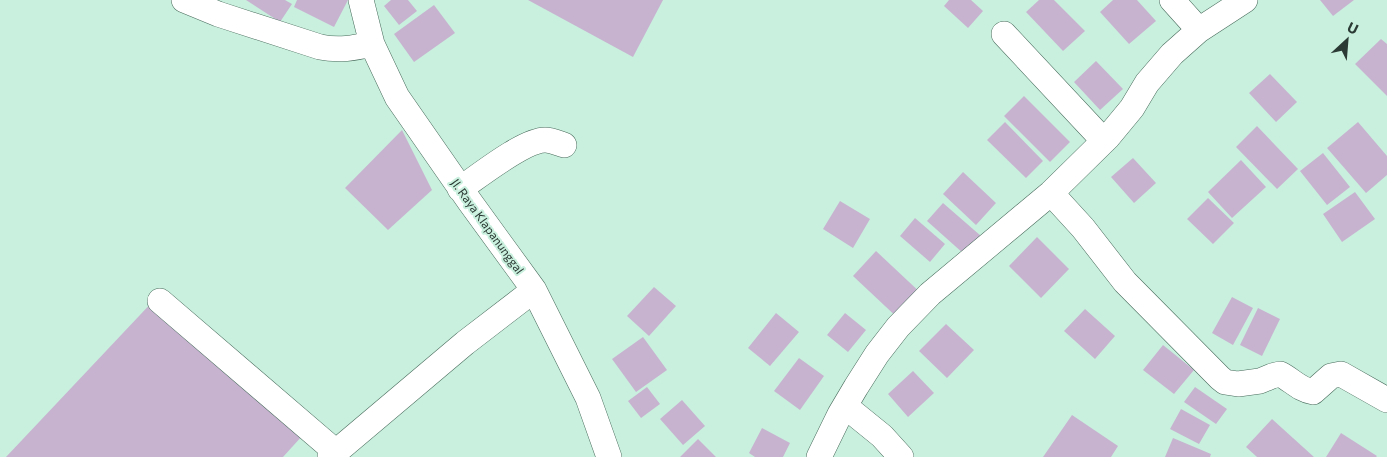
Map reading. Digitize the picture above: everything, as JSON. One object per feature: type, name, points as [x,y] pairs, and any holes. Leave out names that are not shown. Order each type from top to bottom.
[{"type":"street","points":[[184,0],[218,14],[320,48],[347,50],[372,44]]},
{"type":"street","name":"Jl. Raya Klapanunggal","points":[[361,0],[372,44],[397,97],[460,189],[534,290],[588,398],[608,457]]},
{"type":"street","points":[[1172,0],[1198,30]]},
{"type":"street","points":[[819,457],[845,406],[877,354],[905,320],[938,288],[1051,193],[1104,141],[1132,108],[1147,83],[1172,54],[1198,30],[1245,0]]},
{"type":"street","points":[[1004,34],[1104,141]]},
{"type":"street","points":[[460,189],[527,145],[545,140],[564,145]]},
{"type":"street","points":[[1051,193],[1083,228],[1125,282],[1224,382],[1233,384],[1252,383],[1280,374],[1303,390],[1313,392],[1331,376],[1341,374],[1387,400]]},
{"type":"street","points":[[160,301],[333,454],[465,343],[534,290]]},
{"type":"street","points":[[845,406],[882,436],[901,457]]},
{"type":"building","points":[[246,0],[285,0],[292,4],[280,22]]},
{"type":"building","points":[[297,0],[348,0],[334,27],[294,7]]},
{"type":"building","points":[[391,0],[408,0],[417,11],[399,25],[384,6]]},
{"type":"building","points":[[528,0],[663,0],[633,57]]},
{"type":"building","points":[[949,0],[971,0],[983,11],[968,28],[944,6]]},
{"type":"building","points":[[1039,0],[1054,0],[1085,31],[1063,51],[1026,12]]},
{"type":"building","points":[[1113,0],[1137,0],[1156,21],[1129,44],[1100,12]]},
{"type":"building","points":[[1320,0],[1354,0],[1333,16]]},
{"type":"building","points":[[434,5],[455,33],[414,62],[394,34]]},
{"type":"building","points":[[1381,39],[1387,44],[1387,96],[1355,64]]},
{"type":"building","points":[[1096,61],[1123,89],[1100,110],[1074,82]]},
{"type":"building","points":[[1270,74],[1297,102],[1276,122],[1249,93]]},
{"type":"building","points":[[1024,96],[1070,142],[1050,162],[1004,116]]},
{"type":"building","points":[[1005,122],[1043,161],[1026,178],[987,140]]},
{"type":"building","points":[[1358,122],[1387,156],[1387,175],[1366,193],[1327,148]]},
{"type":"building","points":[[1257,126],[1298,169],[1277,189],[1236,147]]},
{"type":"building","points":[[402,130],[432,190],[388,230],[345,188]]},
{"type":"building","points":[[1323,153],[1350,187],[1327,205],[1300,171]]},
{"type":"building","points":[[1133,158],[1156,183],[1134,203],[1111,177]]},
{"type":"building","points":[[1241,160],[1266,187],[1232,218],[1208,192]]},
{"type":"building","points":[[963,172],[996,203],[976,225],[943,194]]},
{"type":"building","points":[[1355,192],[1375,219],[1342,242],[1323,214]]},
{"type":"building","points":[[1208,198],[1234,223],[1213,244],[1187,219]]},
{"type":"building","points":[[840,201],[870,219],[853,248],[823,229]]},
{"type":"building","points":[[943,203],[981,236],[964,254],[927,221]]},
{"type":"building","points":[[915,218],[945,244],[930,262],[900,236]]},
{"type":"building","points":[[1037,237],[1069,269],[1041,298],[1009,266]]},
{"type":"building","points":[[876,251],[924,296],[901,321],[853,276]]},
{"type":"building","points":[[654,287],[676,306],[649,336],[627,316]]},
{"type":"building","points":[[1232,297],[1253,308],[1233,345],[1212,333]]},
{"type":"building","points":[[156,298],[303,435],[283,457],[6,457]]},
{"type":"building","points":[[1258,308],[1280,319],[1262,356],[1240,345]]},
{"type":"building","points":[[1085,309],[1115,336],[1095,359],[1064,331]]},
{"type":"building","points":[[776,313],[799,332],[770,366],[748,348]]},
{"type":"building","points":[[845,313],[866,330],[848,352],[827,335]]},
{"type":"building","points":[[946,324],[974,350],[947,378],[919,351]]},
{"type":"building","points":[[643,337],[667,370],[636,392],[612,359]]},
{"type":"building","points":[[1163,345],[1194,370],[1174,394],[1143,370]]},
{"type":"building","points":[[799,358],[824,376],[800,410],[774,391]]},
{"type":"building","points":[[913,371],[934,393],[908,417],[888,394]]},
{"type":"building","points":[[647,387],[660,404],[641,418],[628,401]]},
{"type":"building","points":[[1195,387],[1227,409],[1216,424],[1184,402]]},
{"type":"building","points":[[682,400],[705,426],[683,445],[660,419]]},
{"type":"building","points":[[1181,409],[1210,425],[1199,444],[1170,429]]},
{"type":"building","points":[[1072,415],[1118,446],[1111,457],[1043,457]]},
{"type":"building","points":[[1272,419],[1314,457],[1257,457],[1246,447]]},
{"type":"building","points":[[762,428],[790,443],[783,457],[755,457],[749,453]]},
{"type":"building","points":[[1341,433],[1377,456],[1326,457]]},
{"type":"building","points":[[1173,438],[1211,454],[1210,457],[1165,457]]},
{"type":"building","points":[[698,439],[716,457],[680,457]]}]
